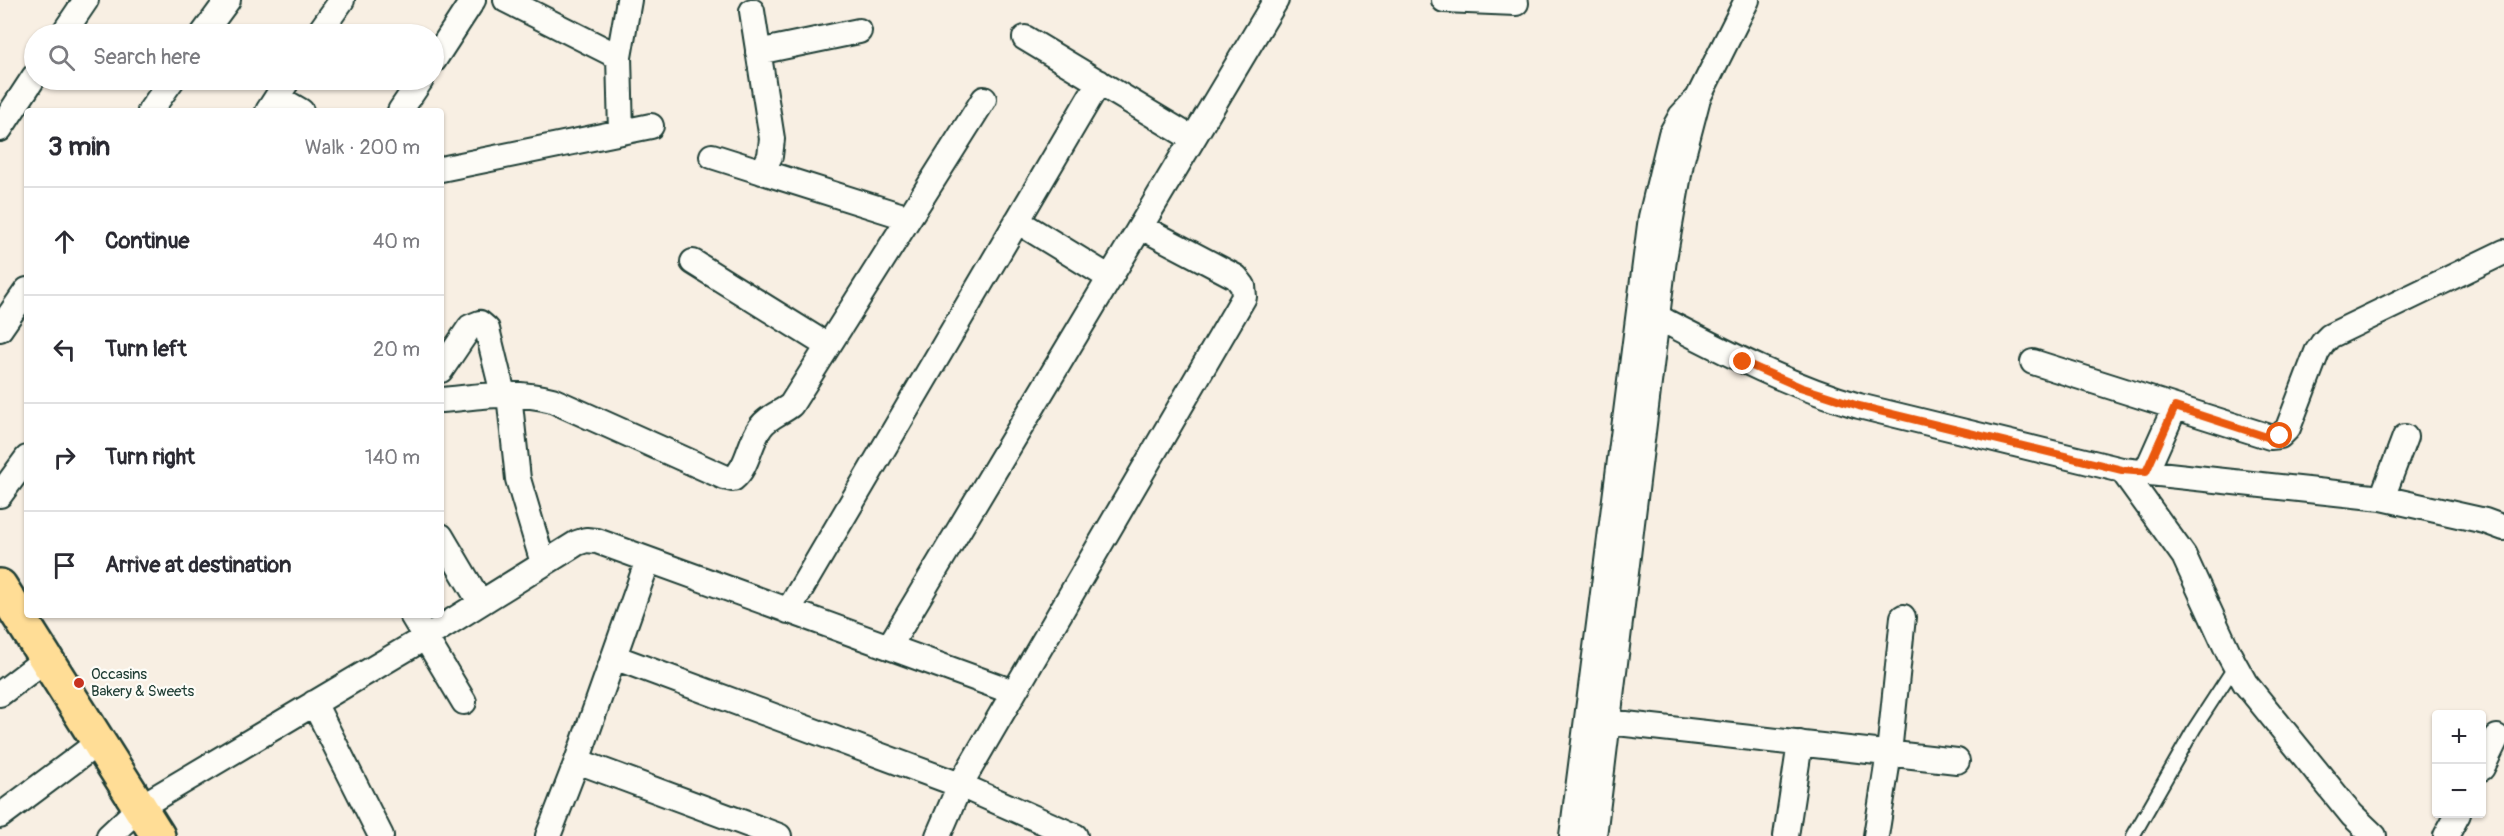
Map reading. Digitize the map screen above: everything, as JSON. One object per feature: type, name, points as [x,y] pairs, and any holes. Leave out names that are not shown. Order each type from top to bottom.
[{"type":"highway","points":[[0,586],[158,836]]},
{"type":"street","points":[[70,24],[86,0]]},
{"type":"street","points":[[211,24],[228,0]]},
{"type":"street","points":[[325,24],[342,0]]},
{"type":"street","points":[[444,45],[473,0]]},
{"type":"street","points":[[506,0],[619,57]]},
{"type":"street","points":[[621,132],[619,57],[629,0]]},
{"type":"street","points":[[889,647],[1276,0]]},
{"type":"street","points":[[1444,0],[1516,3]]},
{"type":"street","points":[[1594,836],[1657,317],[1674,199],[1698,98],[1747,0]]},
{"type":"street","points":[[752,11],[772,139],[770,156],[762,172]]},
{"type":"street","points":[[758,52],[859,31]]},
{"type":"street","points":[[1025,38],[1193,139]]},
{"type":"street","points":[[788,611],[1099,82]]},
{"type":"street","points":[[0,129],[26,90]]},
{"type":"street","points":[[152,108],[165,90]]},
{"type":"street","points":[[278,96],[296,108]]},
{"type":"street","points":[[1572,836],[1651,217],[1671,134],[1681,116],[1698,98]]},
{"type":"street","points":[[444,400],[527,394],[552,400],[733,479],[739,474],[759,429],[765,421],[791,405],[984,99]]},
{"type":"street","points":[[444,168],[651,126]]},
{"type":"street","points":[[712,156],[909,218]]},
{"type":"street","points":[[1017,221],[1110,278]]},
{"type":"street","points":[[938,836],[960,785],[1244,297],[1243,286],[1236,277],[1141,227]]},
{"type":"street","points":[[2033,362],[2270,438],[2280,436],[2288,428],[2317,352],[2330,336],[2504,252]]},
{"type":"street","points":[[693,262],[828,346]]},
{"type":"street","points":[[0,329],[24,294]]},
{"type":"street","points":[[1657,317],[1766,373],[1827,397],[2122,470],[2382,498],[2485,521],[2504,528]]},
{"type":"street","points":[[444,366],[470,327],[480,323],[487,329],[506,394],[518,479],[543,563]]},
{"type":"street","points":[[2146,472],[2175,407]]},
{"type":"street","points":[[2382,498],[2405,437]]},
{"type":"street","points":[[0,495],[23,467]]},
{"type":"street","points":[[2122,470],[2184,556],[2235,666],[2263,706],[2352,815],[2374,836]]},
{"type":"street","points":[[109,836],[140,807],[426,637],[543,563],[586,540],[597,541],[1013,692]]},
{"type":"street","points":[[444,541],[480,602]]},
{"type":"street","points":[[548,836],[578,761],[648,560]]},
{"type":"street","points":[[1876,836],[1889,753],[1904,617]]},
{"type":"street","points":[[414,618],[464,702]]},
{"type":"street","points":[[614,657],[960,785],[1075,836]]},
{"type":"street","points":[[0,694],[46,659]]},
{"type":"street","points":[[314,703],[381,836]]},
{"type":"street","points":[[1608,722],[1957,761]]},
{"type":"street","points":[[2483,764],[2497,737]]},
{"type":"street","points":[[0,816],[99,742]]},
{"type":"street","points":[[1786,836],[1800,743]]},
{"type":"street","points":[[578,761],[753,831],[779,836]]},
{"type":"street","points":[[2446,836],[2455,818]]},
{"type":"lane","points":[[2133,836],[2194,729],[2235,666]]},
{"type":"place","name":"Occasins Bakery & Sweets","points":[[79,683]]},
{"type":"route","points":[[1743,362],[1827,397],[2122,470],[2146,472],[2175,407],[2270,438],[2280,436]]}]
